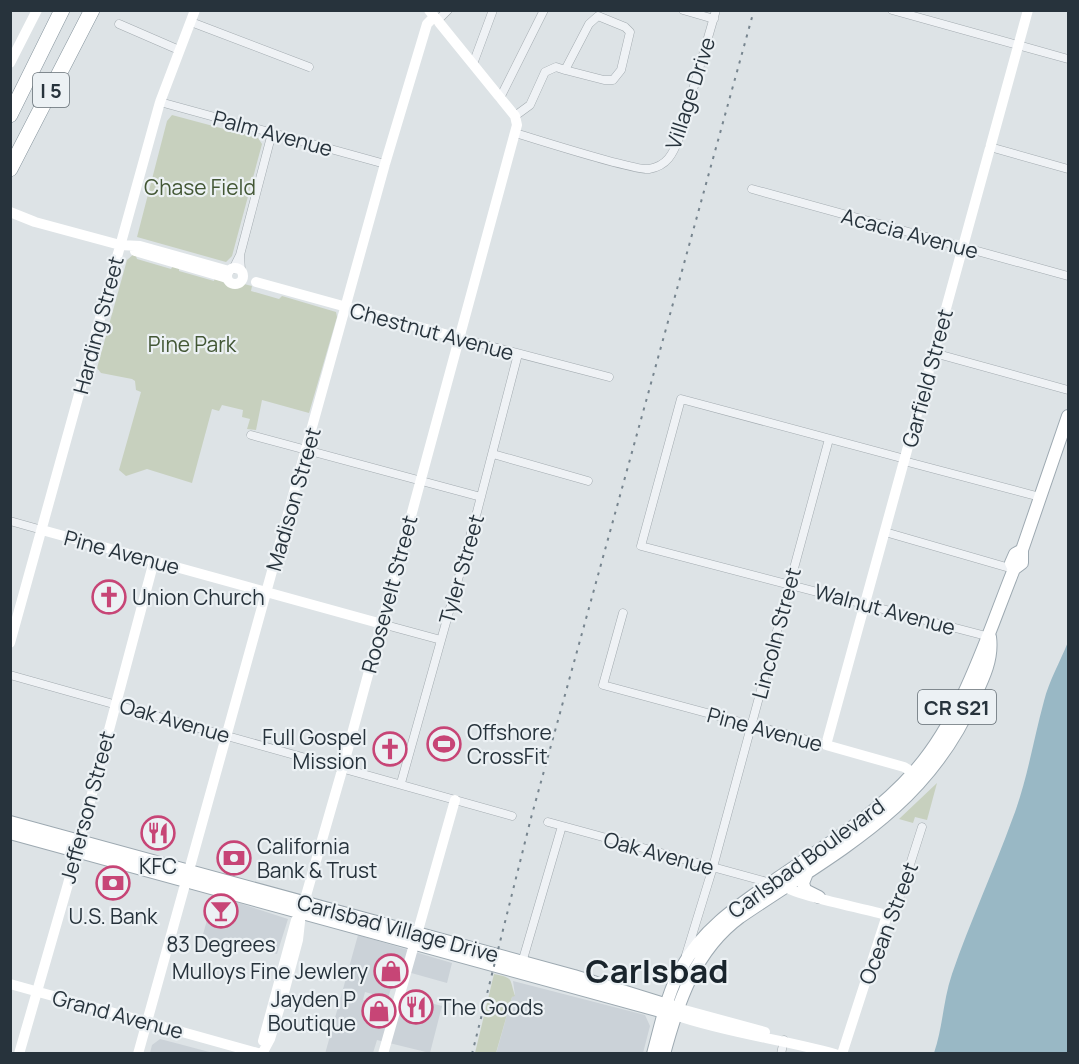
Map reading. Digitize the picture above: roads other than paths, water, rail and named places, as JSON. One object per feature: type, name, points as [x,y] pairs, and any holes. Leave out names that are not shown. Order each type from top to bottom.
[{"type":"highway","name":"I 5","points":[[10,115],[62,10]]},
{"type":"highway","name":"I 5","points":[[10,169],[92,10]]},
{"type":"main road","name":"Carlsbad Boulevard","points":[[664,1053],[671,1010],[682,966],[718,922],[871,813],[919,776],[948,749],[968,712],[992,651],[990,637],[1014,569],[1011,563],[1015,554],[1022,550],[1068,416]]},
{"type":"main road","name":"Carlsbad Boulevard","points":[[653,1053],[671,1010],[700,960],[722,933],[747,912],[881,822],[919,776]]},
{"type":"main road","name":"Carlsbad Village Drive","points":[[10,822],[77,846],[671,1010]]},
{"type":"main road","name":"Carlsbad Village Drive","points":[[10,834],[77,846]]},
{"type":"main road","points":[[786,887],[786,878],[796,872],[805,859]]},
{"type":"main road","points":[[807,873],[803,883],[805,890],[819,897]]},
{"type":"main road","points":[[747,912],[771,883]]},
{"type":"street","points":[[10,63],[37,10]]},
{"type":"street","name":"Harding Street","points":[[10,643],[125,246],[160,102],[195,10]]},
{"type":"street","points":[[448,10],[433,16],[515,116],[530,105],[545,72],[556,67],[565,70],[604,80],[613,80],[619,74],[630,39],[628,29],[604,17],[594,18],[565,70]]},
{"type":"street","points":[[473,64],[493,10]]},
{"type":"street","points":[[500,98],[544,10]]},
{"type":"street","points":[[684,10],[714,20]]},
{"type":"street","name":"Village Drive","points":[[515,134],[645,169],[666,162],[676,145],[716,10]]},
{"type":"street","points":[[892,10],[1068,59]]},
{"type":"street","name":"Garfield Street","points":[[826,745],[1028,10]]},
{"type":"street","name":"Madison Street","points":[[138,1053],[385,164],[427,24],[433,16]]},
{"type":"street","points":[[191,22],[309,67]]},
{"type":"street","points":[[119,24],[179,50]]},
{"type":"street","name":"Palm Avenue","points":[[160,102],[385,164]]},
{"type":"street","name":"Roosevelt Street","points":[[261,1053],[270,1039],[285,991],[298,940],[303,907],[515,134],[515,116]]},
{"type":"street","points":[[236,274],[272,133]]},
{"type":"street","points":[[990,147],[1068,169]]},
{"type":"street","name":"Acacia Avenue","points":[[752,189],[1068,276]]},
{"type":"street","name":"Chestnut Avenue","points":[[10,212],[35,222],[125,246],[140,246],[236,274],[255,282],[518,354],[609,376]]},
{"type":"street","points":[[934,353],[1068,390]]},
{"type":"street","name":"Tyler Street","points":[[401,783],[493,454],[518,354]]},
{"type":"street","name":"Walnut Avenue","points":[[829,439],[681,399],[641,546],[990,637]]},
{"type":"street","points":[[251,435],[481,497]]},
{"type":"street","points":[[829,439],[1040,497]]},
{"type":"street","name":"Lincoln Street","points":[[682,966],[713,867],[829,439]]},
{"type":"street","points":[[493,454],[588,481]]},
{"type":"street","name":"Pine Avenue","points":[[10,521],[441,640]]},
{"type":"street","points":[[885,532],[1014,569]]},
{"type":"street","name":"Jefferson Street","points":[[19,1053],[154,561]]},
{"type":"street","name":"Pine Avenue","points":[[623,613],[603,685],[826,745],[919,776]]},
{"type":"street","name":"Oak Avenue","points":[[10,675],[513,816]]},
{"type":"street","points":[[383,1053],[455,800]]},
{"type":"street","name":"Oak Avenue","points":[[548,822],[771,883]]},
{"type":"street","points":[[521,968],[562,826]]},
{"type":"street","name":"Ocean Street","points":[[842,1053],[887,915],[898,902],[922,827]]},
{"type":"street","points":[[786,887],[793,893],[819,897],[887,915]]},
{"type":"street","name":"Grand Avenue","points":[[10,984],[261,1053]]},
{"type":"street","name":"Carlsbad Village Drive","points":[[671,1010],[750,1035],[784,1040],[835,1053]]},
{"type":"street","points":[[781,1053],[784,1040]]},
{"type":"water","points":[[1068,642],[1068,1053],[934,1053],[952,974],[1017,806],[1046,694]]},
{"type":"railway","points":[[472,1054],[531,818],[754,10]]},
{"type":"place","name":"Union Church","points":[[109,597]]},
{"type":"place","name":"Offshore CrossFit","points":[[444,744]]},
{"type":"place","name":"Full Gospel Mission","points":[[390,749]]},
{"type":"place","name":"KFC","points":[[158,833]]},
{"type":"place","name":"California Bank & Trust","points":[[234,858]]},
{"type":"place","name":"U.S. Bank","points":[[113,883]]},
{"type":"place","name":"83 Degrees","points":[[221,911]]},
{"type":"place","name":"Mulloys Fine Jewlery","points":[[391,971]]},
{"type":"place","name":"The Goods","points":[[416,1007]]},
{"type":"place","name":"Jayden P Boutique","points":[[379,1011]]},
{"type":"district","name":"Carlsbad","points":[[657,970]]},
{"type":"park label","name":"Chase Field","points":[[200,187]]},
{"type":"park label","name":"Pine Park","points":[[192,344]]}]
